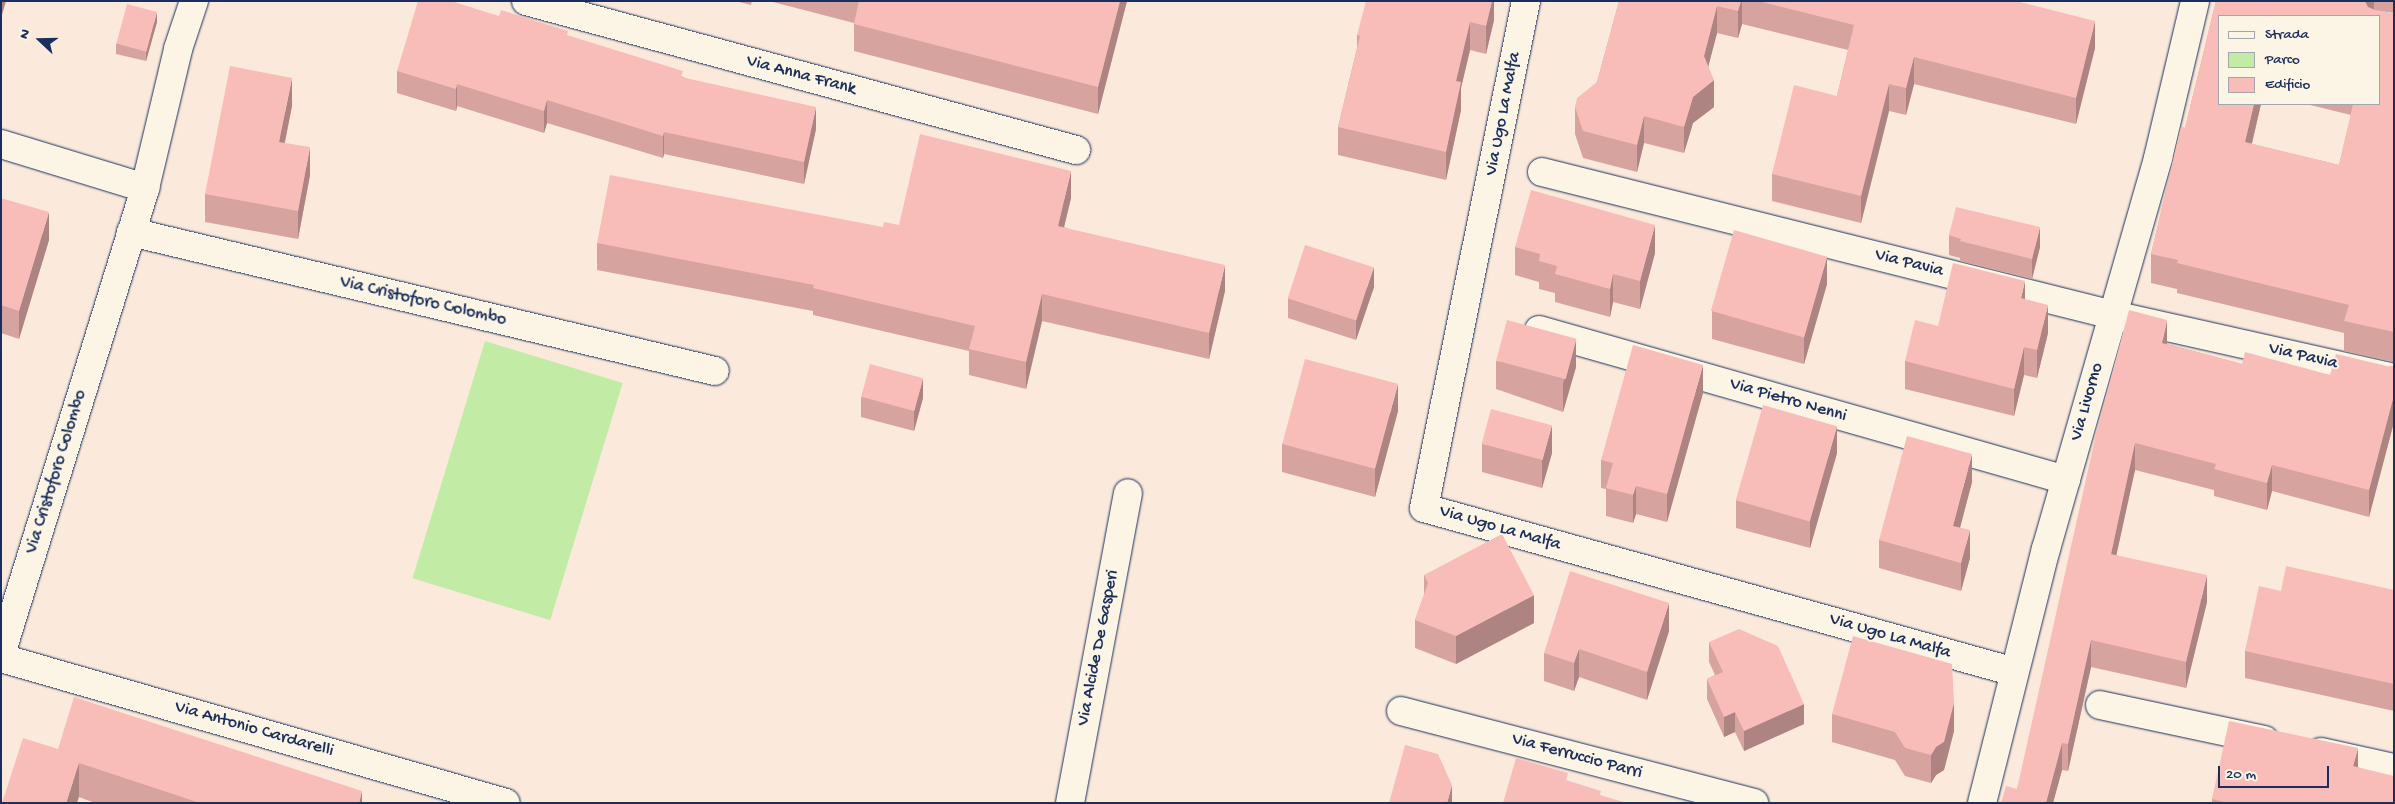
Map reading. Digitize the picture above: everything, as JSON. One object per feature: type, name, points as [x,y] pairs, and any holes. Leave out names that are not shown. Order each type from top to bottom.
[{"type":"street","name":"Via Cristoforo Colombo","points":[[1,654],[145,188],[178,49],[194,1]]},
{"type":"street","name":"Via Anna Frank","points":[[526,1],[1076,150]]},
{"type":"street","name":"Via Ugo La Malfa","points":[[1526,1],[1424,508],[2015,672]]},
{"type":"street","name":"Via Livorno","points":[[1982,803],[2066,480],[2158,158],[2195,1]]},
{"type":"street","points":[[1,144],[145,188]]},
{"type":"street","name":"Via Pavia","points":[[1542,172],[2113,315],[2394,378]]},
{"type":"street","name":"Via Cristoforo Colombo","points":[[131,232],[715,371]]},
{"type":"street","name":"Via Pietro Nenni","points":[[1511,322],[2066,480]]},
{"type":"street","name":"Via Alcide De Gasperi","points":[[1070,803],[1128,493]]},
{"type":"street","name":"Via Antonio Cardarelli","points":[[1,658],[496,801]]},
{"type":"street","points":[[2100,705],[2394,768]]},
{"type":"street","name":"Via Ferruccio Parri","points":[[1401,711],[1754,803]]},
{"type":"green space","points":[[485,341],[623,383],[550,620],[412,578]]},
{"type":"building","points":[[418,1],[451,1],[499,16],[501,10],[568,31],[567,35],[683,71],[681,77],[816,107],[804,162],[664,132],[663,136],[547,100],[544,111],[457,84],[456,89],[397,71]]},
{"type":"building","points":[[859,1],[1120,1],[1098,87],[854,24]]},
{"type":"building","points":[[1366,1],[1492,1],[1486,26],[1470,22],[1456,81],[1461,82],[1446,152],[1338,127],[1360,36],[1357,35]]},
{"type":"building","points":[[1619,1],[1741,1],[1738,11],[1717,6],[1704,56],[1714,80],[1693,97],[1684,127],[1644,116],[1637,145],[1583,131],[1575,107],[1577,98],[1597,82]]},
{"type":"building","points":[[1758,1],[2016,1],[2095,21],[2076,98],[1914,57],[1906,88],[1889,84],[1861,196],[1772,174],[1794,85],[1837,96],[1854,25]]},
{"type":"building","points":[[2216,1],[2365,1],[2368,7],[2394,14],[2394,332],[2344,321],[2349,305],[2177,263],[2178,260],[2151,254],[2181,127],[2185,128]]},
{"type":"building","points":[[127,4],[157,12],[146,52],[116,44]]},
{"type":"building","points":[[230,66],[292,78],[279,142],[310,147],[298,211],[205,194]]},
{"type":"building","points":[[920,134],[1071,171],[1058,226],[1225,265],[1209,333],[1042,294],[1026,362],[969,349],[975,326],[813,288],[814,285],[597,243],[610,175],[883,227],[884,222],[899,225]]},
{"type":"building","points":[[1531,190],[1655,225],[1640,281],[1613,274],[1610,289],[1555,274],[1557,266],[1539,261],[1540,254],[1515,247]]},
{"type":"building","points":[[1,198],[49,212],[19,311],[1,305]]},
{"type":"building","points":[[1956,207],[2040,227],[2032,259],[1960,241],[1961,239],[1949,235]]},
{"type":"building","points":[[1734,230],[1827,257],[1804,337],[1711,311]]},
{"type":"building","points":[[1305,245],[1373,267],[1356,321],[1288,298]]},
{"type":"building","points":[[1953,263],[2025,281],[2021,298],[2048,305],[2037,350],[2024,347],[2014,389],[1905,361],[1915,320],[1938,326]]},
{"type":"building","points":[[2129,310],[2167,320],[2162,343],[2242,364],[2245,352],[2330,375],[2336,354],[2391,367],[2394,366],[2394,395],[2369,490],[2272,465],[2267,483],[2214,469],[2216,464],[2135,443],[2111,554],[2207,575],[2186,662],[2091,640],[2068,744],[2062,743],[2046,803],[2001,803],[2006,786],[2017,789],[2096,434]]},
{"type":"building","points":[[1507,320],[1577,339],[1566,379],[1496,361]]},
{"type":"building","points":[[1633,345],[1703,365],[1667,494],[1636,486],[1633,495],[1606,488],[1613,463],[1601,460]]},
{"type":"building","points":[[1305,359],[1398,384],[1375,469],[1282,444]]},
{"type":"building","points":[[870,364],[923,378],[914,411],[861,397]]},
{"type":"building","points":[[1763,405],[1837,426],[1810,521],[1736,500]]},
{"type":"building","points":[[1491,409],[1552,425],[1543,460],[1482,444]]},
{"type":"building","points":[[1907,436],[1972,454],[1953,526],[1970,530],[1961,563],[1879,540]]},
{"type":"building","points":[[1502,534],[1534,595],[1456,636],[1415,620],[1428,583],[1424,575]]},
{"type":"building","points":[[2286,566],[2394,590],[2394,684],[2245,651],[2259,586],[2281,591]]},
{"type":"building","points":[[1570,571],[1669,603],[1647,672],[1579,649],[1574,663],[1544,653]]},
{"type":"building","points":[[1739,629],[1778,646],[1804,704],[1744,731],[1735,712],[1724,717],[1707,679],[1723,672],[1709,642]]},
{"type":"building","points":[[1853,636],[1952,664],[1954,703],[1944,742],[1936,747],[1931,755],[1905,748],[1895,732],[1832,714]]},
{"type":"building","points":[[74,697],[362,791],[359,803],[200,803],[79,763],[66,803],[2,803],[23,738],[58,749]]},
{"type":"building","points":[[2229,721],[2358,748],[2353,766],[2394,776],[2394,803],[2227,803],[2212,799]]},
{"type":"building","points":[[1405,745],[1438,754],[1452,785],[1447,803],[1389,803]]},
{"type":"building","points":[[1516,758],[1568,773],[1566,780],[1601,791],[1600,795],[1627,803],[1503,803]]}]
